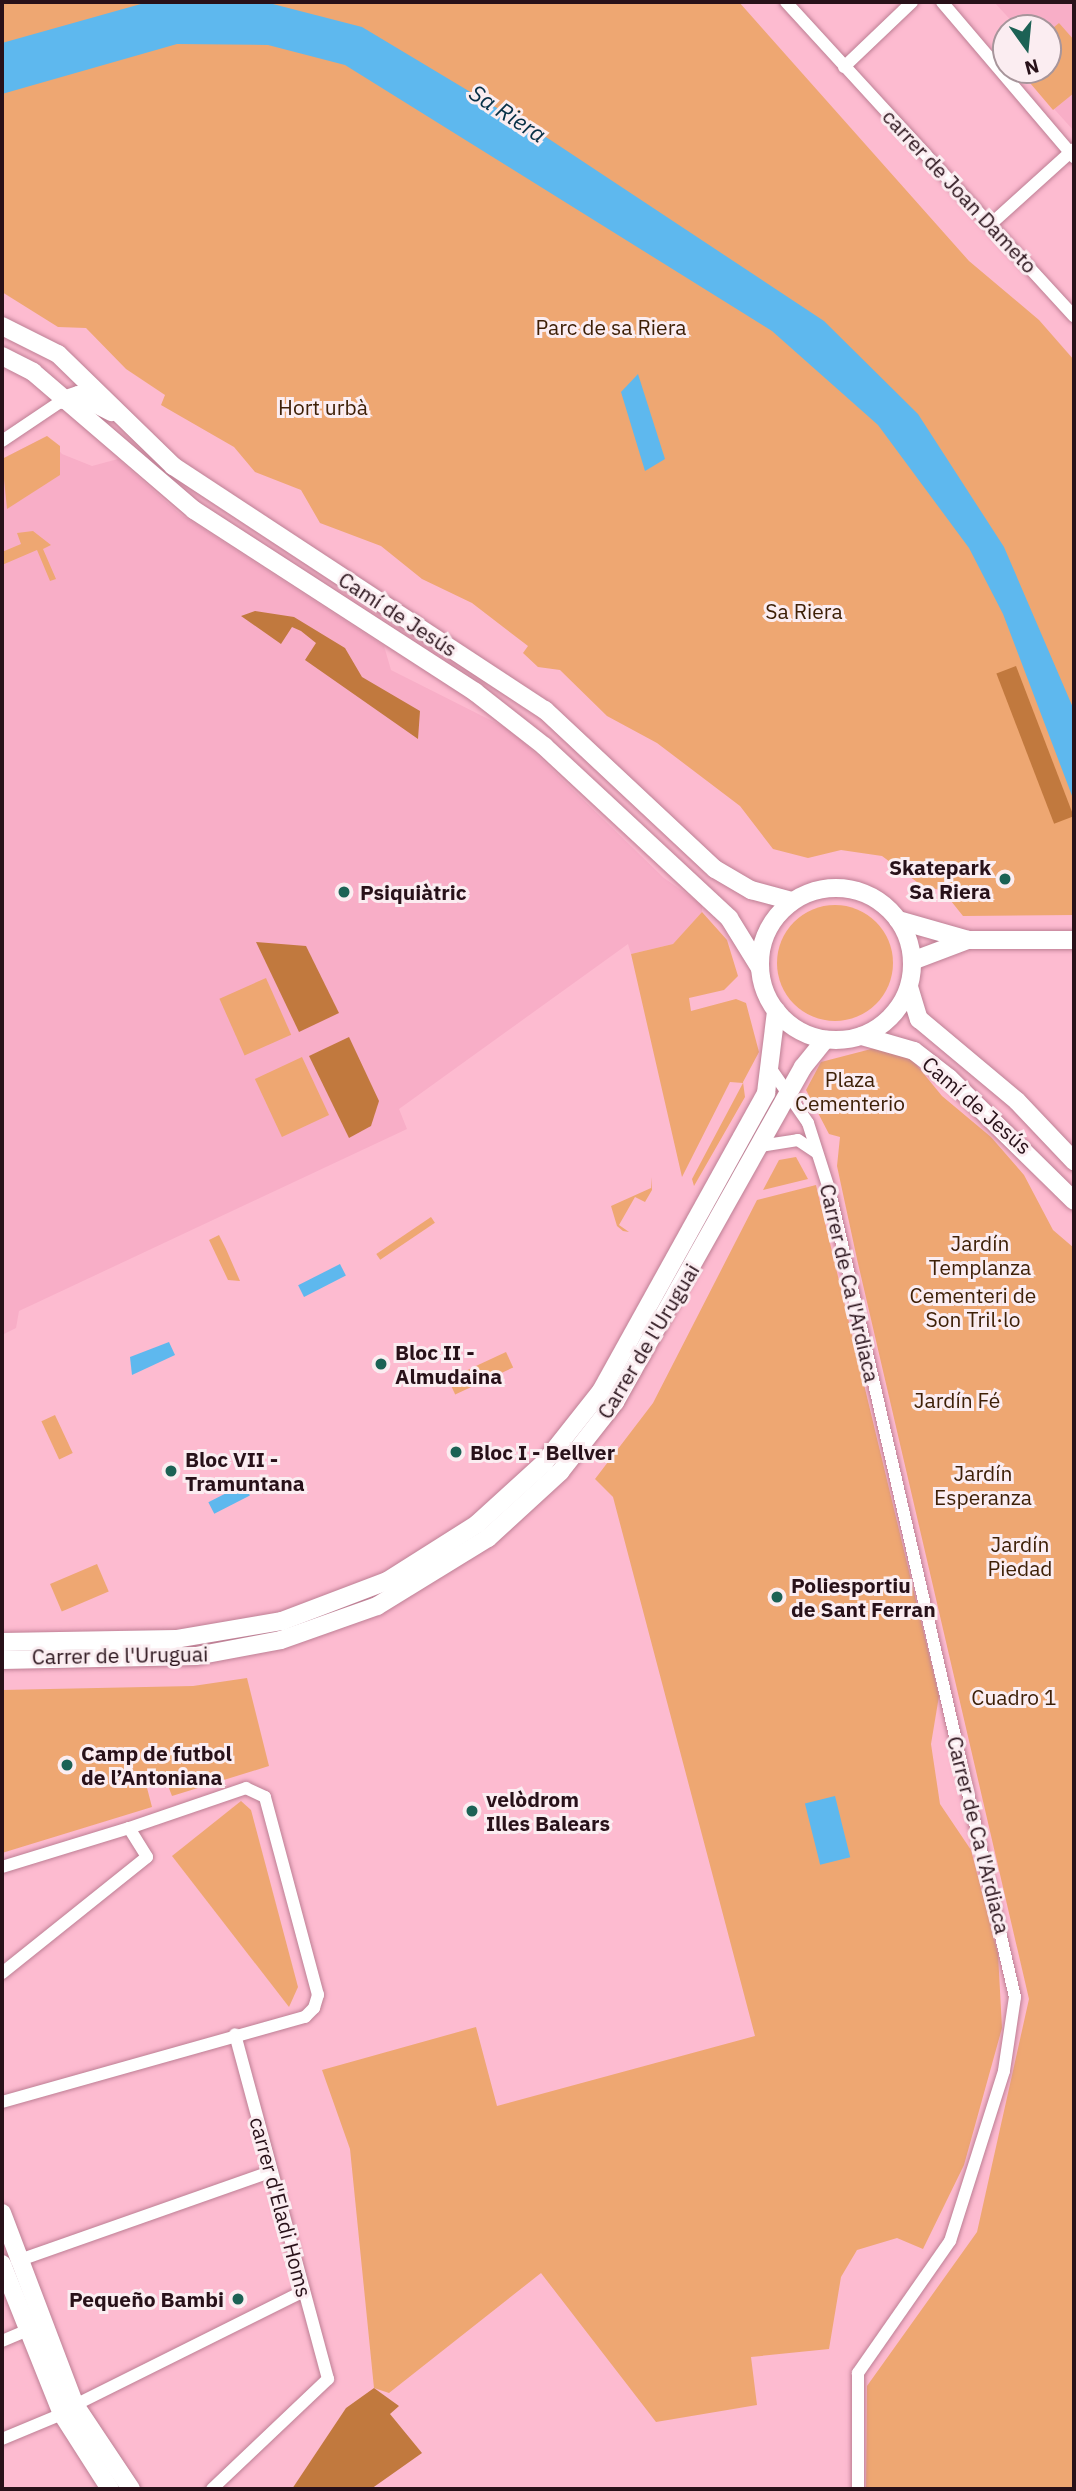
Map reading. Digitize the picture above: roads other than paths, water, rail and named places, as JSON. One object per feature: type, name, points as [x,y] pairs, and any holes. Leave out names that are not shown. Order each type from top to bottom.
[{"type":"main road","name":"Camí de Jesús","points":[[2,326],[58,354],[136,425],[173,466],[545,710],[715,869],[751,890],[792,901]]},
{"type":"main road","name":"Camí de Jesús","points":[[2,356],[33,372],[194,510],[475,692],[544,746],[729,918],[760,968]]},
{"type":"main road","points":[[63,400],[78,395],[136,425]]},
{"type":"main road","points":[[898,920],[912,961],[909,986],[890,1018],[862,1036],[825,1040],[805,1034],[776,1011],[760,968],[771,923],[792,901],[813,891],[848,889],[898,920],[968,940],[1074,940]]},
{"type":"main road","points":[[912,961],[968,940]]},
{"type":"main road","name":"Camí de Jesús","points":[[909,986],[919,1020],[1017,1101],[1074,1161]]},
{"type":"main road","name":"Carrer de l'Uruguai","points":[[2,1642],[176,1639],[256,1628],[373,1587],[477,1524],[544,1463],[601,1391],[773,1072],[776,1011]]},
{"type":"main road","name":"Camí de Jesús","points":[[862,1036],[914,1051],[940,1071],[1004,1126],[1074,1201]]},
{"type":"main road","name":"Carrer de l'Uruguai","points":[[2,1660],[168,1657],[251,1647],[370,1609],[457,1561],[541,1492],[615,1402],[760,1146],[825,1040]]},
{"type":"main road","points":[[2,2213],[5,2263],[25,2330],[110,2489]]},
{"type":"main road","points":[[5,2263],[69,2409],[131,2489]]},
{"type":"street","name":"carrer de Joan Dameto","points":[[786,2],[992,223],[1074,316]]},
{"type":"street","points":[[844,67],[912,2]]},
{"type":"street","points":[[942,2],[1073,153],[992,223]]},
{"type":"street","points":[[2,441],[63,400]]},
{"type":"street","name":"Carrer de Ca l'Ardiaca","points":[[773,1072],[820,1156],[1015,1997],[1004,2071],[950,2241],[858,2373],[858,2489]]},
{"type":"street","name":"Carrer de Ca l'Ardiaca","points":[[760,1146],[798,1140],[820,1156]]},
{"type":"street","points":[[2,1867],[128,1828],[246,1787],[265,1797],[318,1995],[305,2017],[235,2034],[2,2102]]},
{"type":"street","points":[[2,1973],[147,1857],[128,1828]]},
{"type":"street","name":"carrer d'Eladi Homs","points":[[212,2489],[328,2379],[235,2034]]},
{"type":"street","points":[[5,2263],[272,2171]]},
{"type":"street","points":[[2,2438],[69,2409],[304,2291]]},
{"type":"street","points":[[2,2341],[25,2330]]},
{"type":"water","points":[[148,2],[265,2],[362,27],[549,139],[824,321],[918,414],[1004,547],[1074,710],[1074,801],[1003,614],[969,548],[878,425],[772,331],[345,65],[268,45],[177,44],[2,94],[2,43]]},
{"type":"water","points":[[638,374],[665,459],[645,471],[621,392]]},
{"type":"water","points":[[340,1264],[346,1276],[304,1297],[298,1285]]},
{"type":"water","points":[[169,1342],[175,1355],[132,1375],[130,1357]]},
{"type":"water","points":[[244,1484],[250,1496],[214,1514],[208,1502]]},
{"type":"water","points":[[835,1796],[850,1857],[820,1865],[805,1803]]},
{"type":"place","name":"Skatepark Sa Riera","points":[[1005,879]]},
{"type":"place","name":"Psiquiàtric","points":[[344,892]]},
{"type":"place","name":"Bloc II - Almudaina","points":[[381,1364]]},
{"type":"place","name":"Bloc I - Bellver","points":[[456,1452]]},
{"type":"place","name":"Bloc VII - Tramuntana","points":[[171,1471]]},
{"type":"place","name":"Poliesportiu de Sant Ferran","points":[[777,1597]]},
{"type":"place","name":"Camp de futbol de l’Antoniana","points":[[67,1765]]},
{"type":"place","name":"velòdrom Illes Balears","points":[[472,1811]]},
{"type":"place","name":"Pequeño Bambi","points":[[238,2299]]},
{"type":"water label","name":"Sa Riera","points":[[508,113]]},
{"type":"park label","name":"Parc de sa Riera","points":[[611,327]]},
{"type":"park label","name":"Hort urbà","points":[[323,407]]},
{"type":"park label","name":"Sa Riera","points":[[804,611]]},
{"type":"park label","name":"Plaza Cementerio","points":[[850,1091]]},
{"type":"park label","name":"Jardín Templanza","points":[[980,1255]]},
{"type":"park label","name":"Cementeri de Son Tril·lo","points":[[973,1307]]},
{"type":"park label","name":"Jardín Fé","points":[[957,1400]]},
{"type":"park label","name":"Jardín Esperanza","points":[[983,1485]]},
{"type":"park label","name":"Jardín Piedad","points":[[1020,1556]]},
{"type":"park label","name":"Cuadro 1","points":[[1014,1697]]}]
